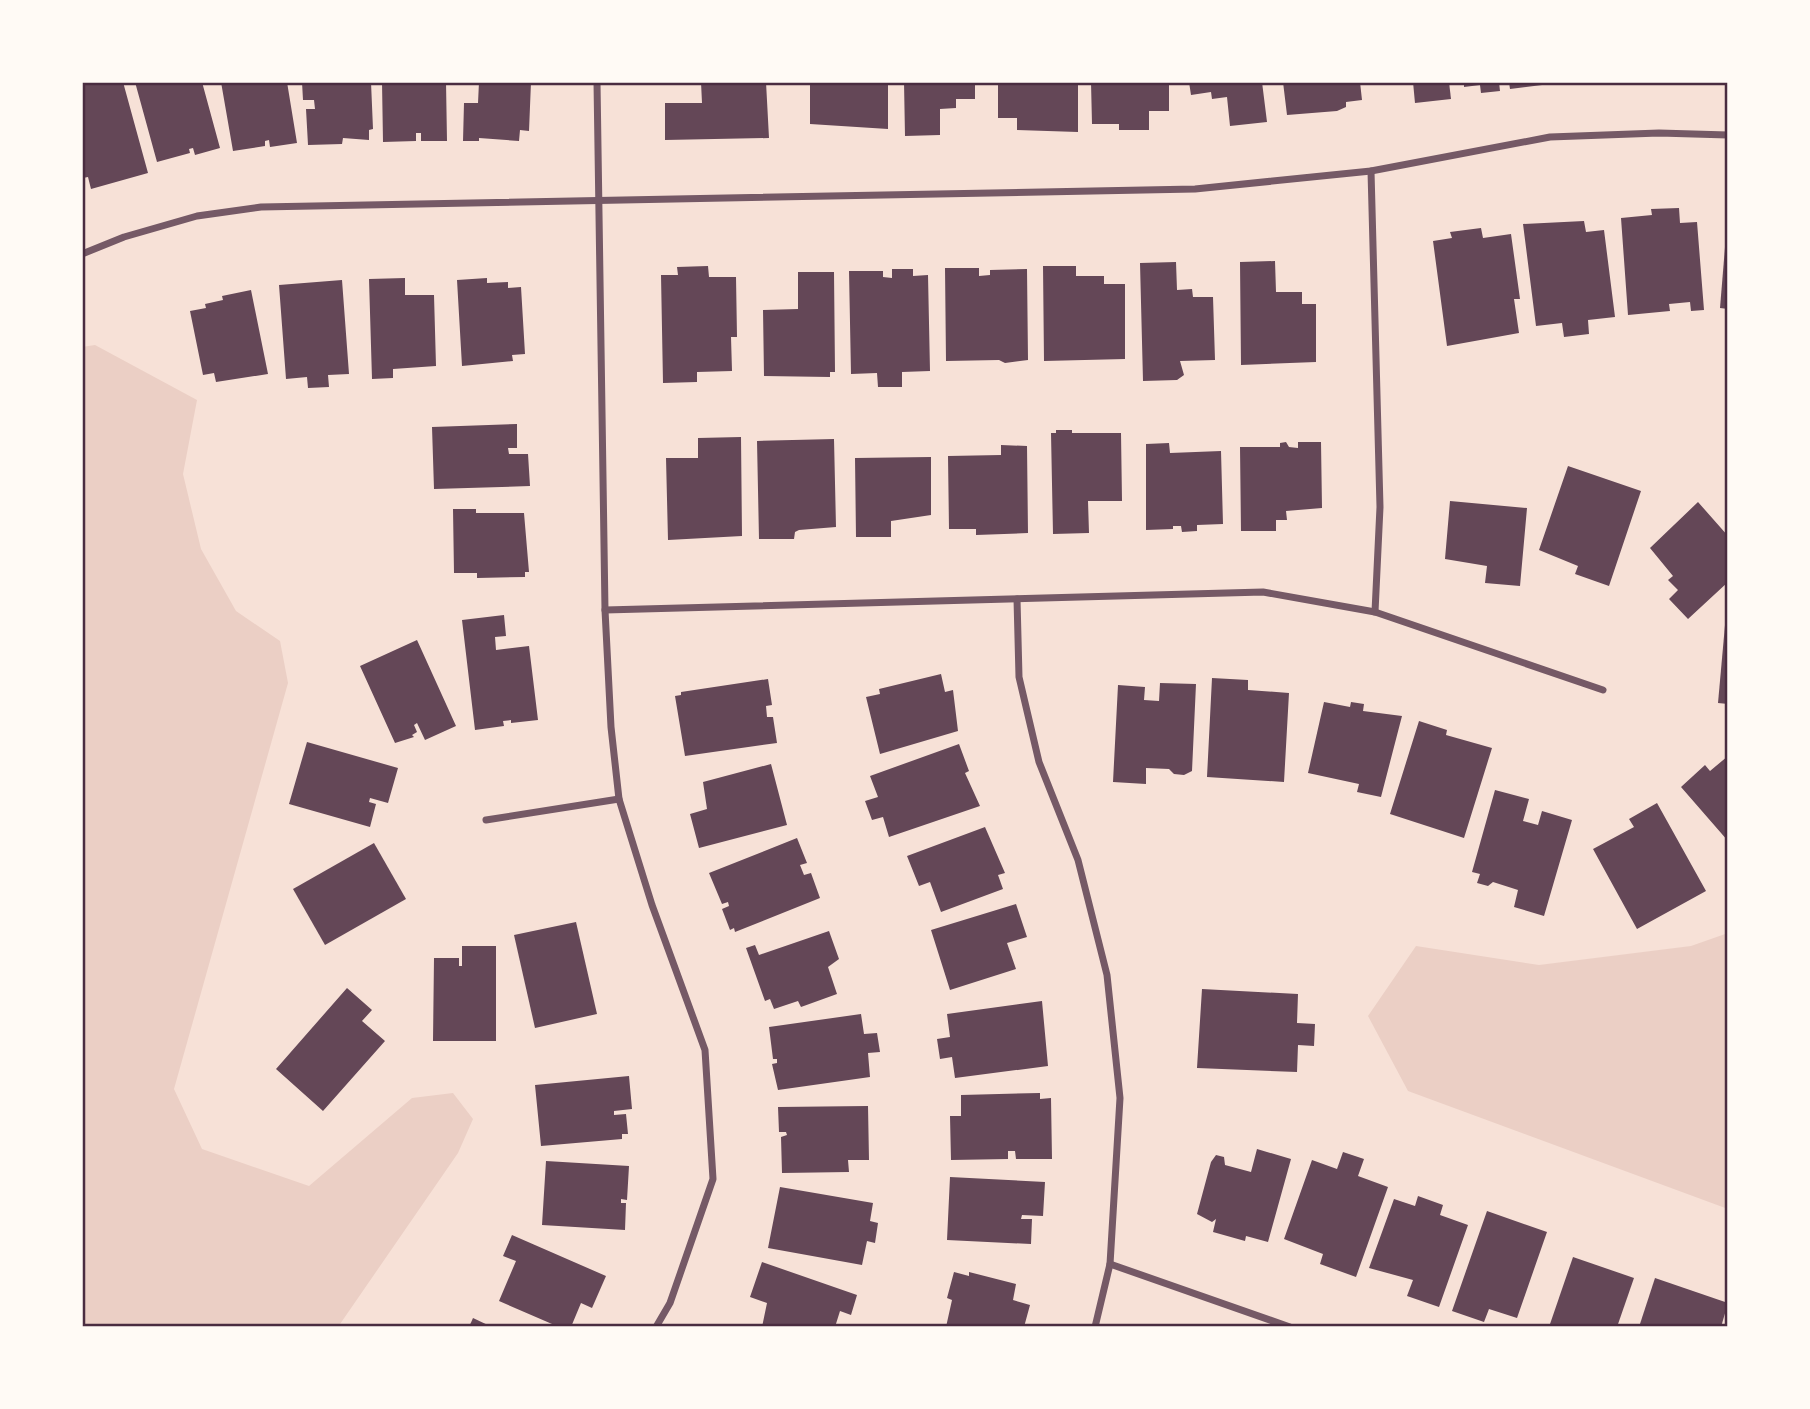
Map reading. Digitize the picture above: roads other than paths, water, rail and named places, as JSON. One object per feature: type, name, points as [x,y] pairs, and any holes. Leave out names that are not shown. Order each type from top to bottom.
[{"type":"street","points":[[597,82],[605,610],[611,727],[619,799],[652,905],[705,1050],[713,1179],[670,1303],[656,1327]]},
{"type":"street","points":[[82,254],[124,237],[197,216],[261,207],[1195,189],[1371,171],[1550,137],[1659,133],[1728,135]]},
{"type":"street","points":[[1371,171],[1380,507],[1376,612]]},
{"type":"street","points":[[605,610],[1263,592],[1376,612],[1603,690]]},
{"type":"street","points":[[1017,599],[1018,677],[1039,762],[1078,860],[1107,975],[1120,1098],[1110,1264],[1095,1327]]},
{"type":"street","points":[[486,820],[619,799]]},
{"type":"street","points":[[1110,1264],[1290,1327]]}]
